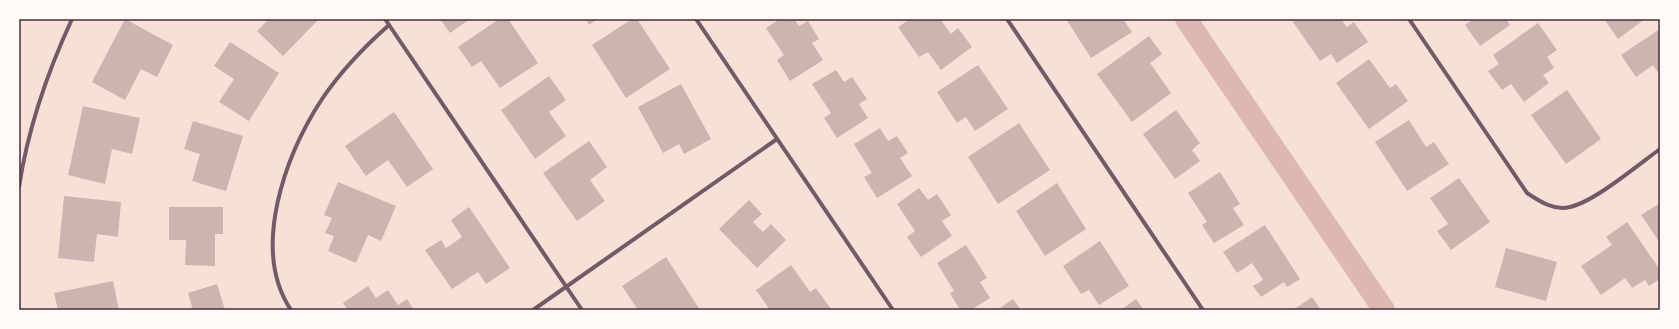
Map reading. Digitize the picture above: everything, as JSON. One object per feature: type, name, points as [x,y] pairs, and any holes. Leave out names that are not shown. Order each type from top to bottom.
[{"type":"street","points":[[19,187],[23,160],[38,102],[60,45],[72,19]]},
{"type":"street","points":[[385,19],[582,310]]},
{"type":"street","points":[[696,19],[893,310]]},
{"type":"street","points":[[1007,19],[1203,310]]},
{"type":"street","points":[[1409,19],[1527,193],[1546,206],[1569,208],[1589,200],[1660,149]]},
{"type":"street","points":[[291,310],[279,284],[273,260],[272,234],[276,210],[287,172],[302,134],[322,99],[346,67],[389,25]]},
{"type":"street","points":[[533,310],[777,139]]},
{"type":"building","points":[[125,19],[173,45],[157,77],[141,69],[125,100],[92,82]]},
{"type":"building","points":[[269,19],[319,19],[283,56],[257,31]]},
{"type":"building","points":[[440,19],[470,19],[450,33]]},
{"type":"building","points":[[499,19],[508,19],[538,63],[500,88],[481,61],[472,67],[458,47]]},
{"type":"building","points":[[586,19],[597,19],[589,25]]},
{"type":"building","points":[[632,19],[637,19],[670,69],[626,98],[592,45]]},
{"type":"building","points":[[780,19],[794,19],[799,26],[808,21],[819,39],[812,43],[823,60],[790,81],[777,60],[784,55],[766,28]]},
{"type":"building","points":[[910,19],[940,19],[951,34],[958,28],[972,47],[941,70],[928,52],[919,57],[898,27]]},
{"type":"building","points":[[1066,19],[1123,19],[1132,32],[1091,58]]},
{"type":"building","points":[[1298,19],[1341,19],[1347,27],[1354,22],[1368,42],[1337,63],[1331,54],[1320,61],[1293,22]]},
{"type":"building","points":[[1473,19],[1506,19],[1510,25],[1480,46],[1465,25]]},
{"type":"building","points":[[1604,19],[1645,19],[1618,39]]},
{"type":"building","points":[[1538,23],[1557,50],[1547,57],[1554,68],[1543,75],[1549,83],[1524,102],[1511,84],[1502,90],[1488,71],[1499,64],[1493,55]]},
{"type":"building","points":[[1660,29],[1660,75],[1653,65],[1636,77],[1621,55]]},
{"type":"building","points":[[1149,36],[1162,54],[1150,63],[1171,93],[1132,122],[1097,74]]},
{"type":"building","points":[[230,42],[279,73],[249,121],[219,102],[234,79],[214,66]]},
{"type":"building","points":[[1369,59],[1390,88],[1396,84],[1408,101],[1369,129],[1336,83]]},
{"type":"building","points":[[978,65],[1008,109],[975,131],[966,117],[957,123],[937,92]]},
{"type":"building","points":[[836,70],[844,82],[852,77],[867,99],[859,104],[868,118],[837,138],[824,118],[831,113],[812,84]]},
{"type":"building","points":[[549,76],[566,100],[549,112],[566,136],[535,159],[501,110]]},
{"type":"building","points":[[681,84],[711,139],[684,154],[679,144],[663,153],[638,107]]},
{"type":"building","points":[[1567,90],[1601,139],[1566,164],[1531,115]]},
{"type":"building","points":[[83,106],[140,118],[132,154],[112,149],[105,184],[68,175]]},
{"type":"building","points":[[1176,110],[1200,143],[1192,150],[1200,161],[1175,179],[1143,134]]},
{"type":"building","points":[[394,112],[433,169],[407,187],[388,160],[366,176],[345,146]]},
{"type":"building","points":[[1409,120],[1426,147],[1434,142],[1449,164],[1407,191],[1375,142]]},
{"type":"building","points":[[193,121],[243,136],[226,191],[192,181],[200,154],[184,149]]},
{"type":"building","points":[[1019,123],[1050,170],[998,204],[968,157]]},
{"type":"building","points":[[880,128],[888,141],[897,136],[908,153],[900,158],[912,176],[877,198],[864,177],[872,173],[854,144]]},
{"type":"building","points":[[589,141],[607,167],[590,180],[605,201],[577,221],[543,173]]},
{"type":"building","points":[[1220,172],[1240,204],[1233,208],[1244,225],[1214,243],[1202,225],[1207,222],[1188,193]]},
{"type":"building","points":[[1459,178],[1490,222],[1451,250],[1437,231],[1448,224],[1430,198]]},
{"type":"building","points":[[338,182],[396,206],[381,241],[368,235],[356,263],[328,251],[334,236],[325,233],[332,218],[324,215]]},
{"type":"building","points":[[1057,183],[1086,229],[1045,256],[1016,211]]},
{"type":"building","points":[[919,188],[928,200],[937,194],[951,215],[942,221],[952,236],[921,257],[907,237],[915,231],[897,204]]},
{"type":"building","points":[[64,196],[121,202],[118,237],[97,234],[94,262],[58,258]]},
{"type":"building","points":[[749,200],[762,214],[753,222],[763,232],[771,224],[786,240],[757,268],[719,229]]},
{"type":"building","points":[[1660,203],[1660,243],[1641,215]]},
{"type":"building","points":[[169,207],[223,207],[223,234],[215,234],[215,266],[185,265],[186,240],[169,240]]},
{"type":"building","points":[[469,207],[510,268],[486,284],[478,272],[452,289],[425,250],[441,240],[446,248],[462,237],[451,220]]},
{"type":"building","points":[[1627,222],[1660,270],[1660,279],[1649,286],[1645,280],[1632,288],[1625,278],[1601,295],[1581,266],[1612,245],[1606,237]]},
{"type":"building","points":[[1265,225],[1300,279],[1287,287],[1284,282],[1261,297],[1253,286],[1263,280],[1252,263],[1237,273],[1223,252]]},
{"type":"building","points":[[1100,241],[1129,286],[1099,305],[1089,290],[1081,294],[1063,266]]},
{"type":"building","points":[[966,245],[987,278],[980,282],[990,298],[971,310],[960,310],[950,293],[954,291],[937,263]]},
{"type":"building","points":[[1506,248],[1557,262],[1546,301],[1495,287]]},
{"type":"building","points":[[666,257],[700,310],[638,310],[622,286]]},
{"type":"building","points":[[791,265],[810,292],[816,288],[831,309],[770,310],[756,290]]},
{"type":"building","points":[[113,281],[119,310],[58,310],[54,293]]},
{"type":"building","points":[[217,284],[225,310],[193,310],[188,293]]},
{"type":"building","points":[[368,286],[376,298],[388,290],[398,305],[407,299],[414,310],[348,310],[343,303]]},
{"type":"building","points":[[1312,297],[1321,310],[1293,310]]},
{"type":"building","points":[[1013,299],[1021,310],[997,310]]},
{"type":"building","points":[[1136,299],[1144,310],[1121,310]]},
{"type":"waterway","points":[[1186,19],[1384,310]]}]
